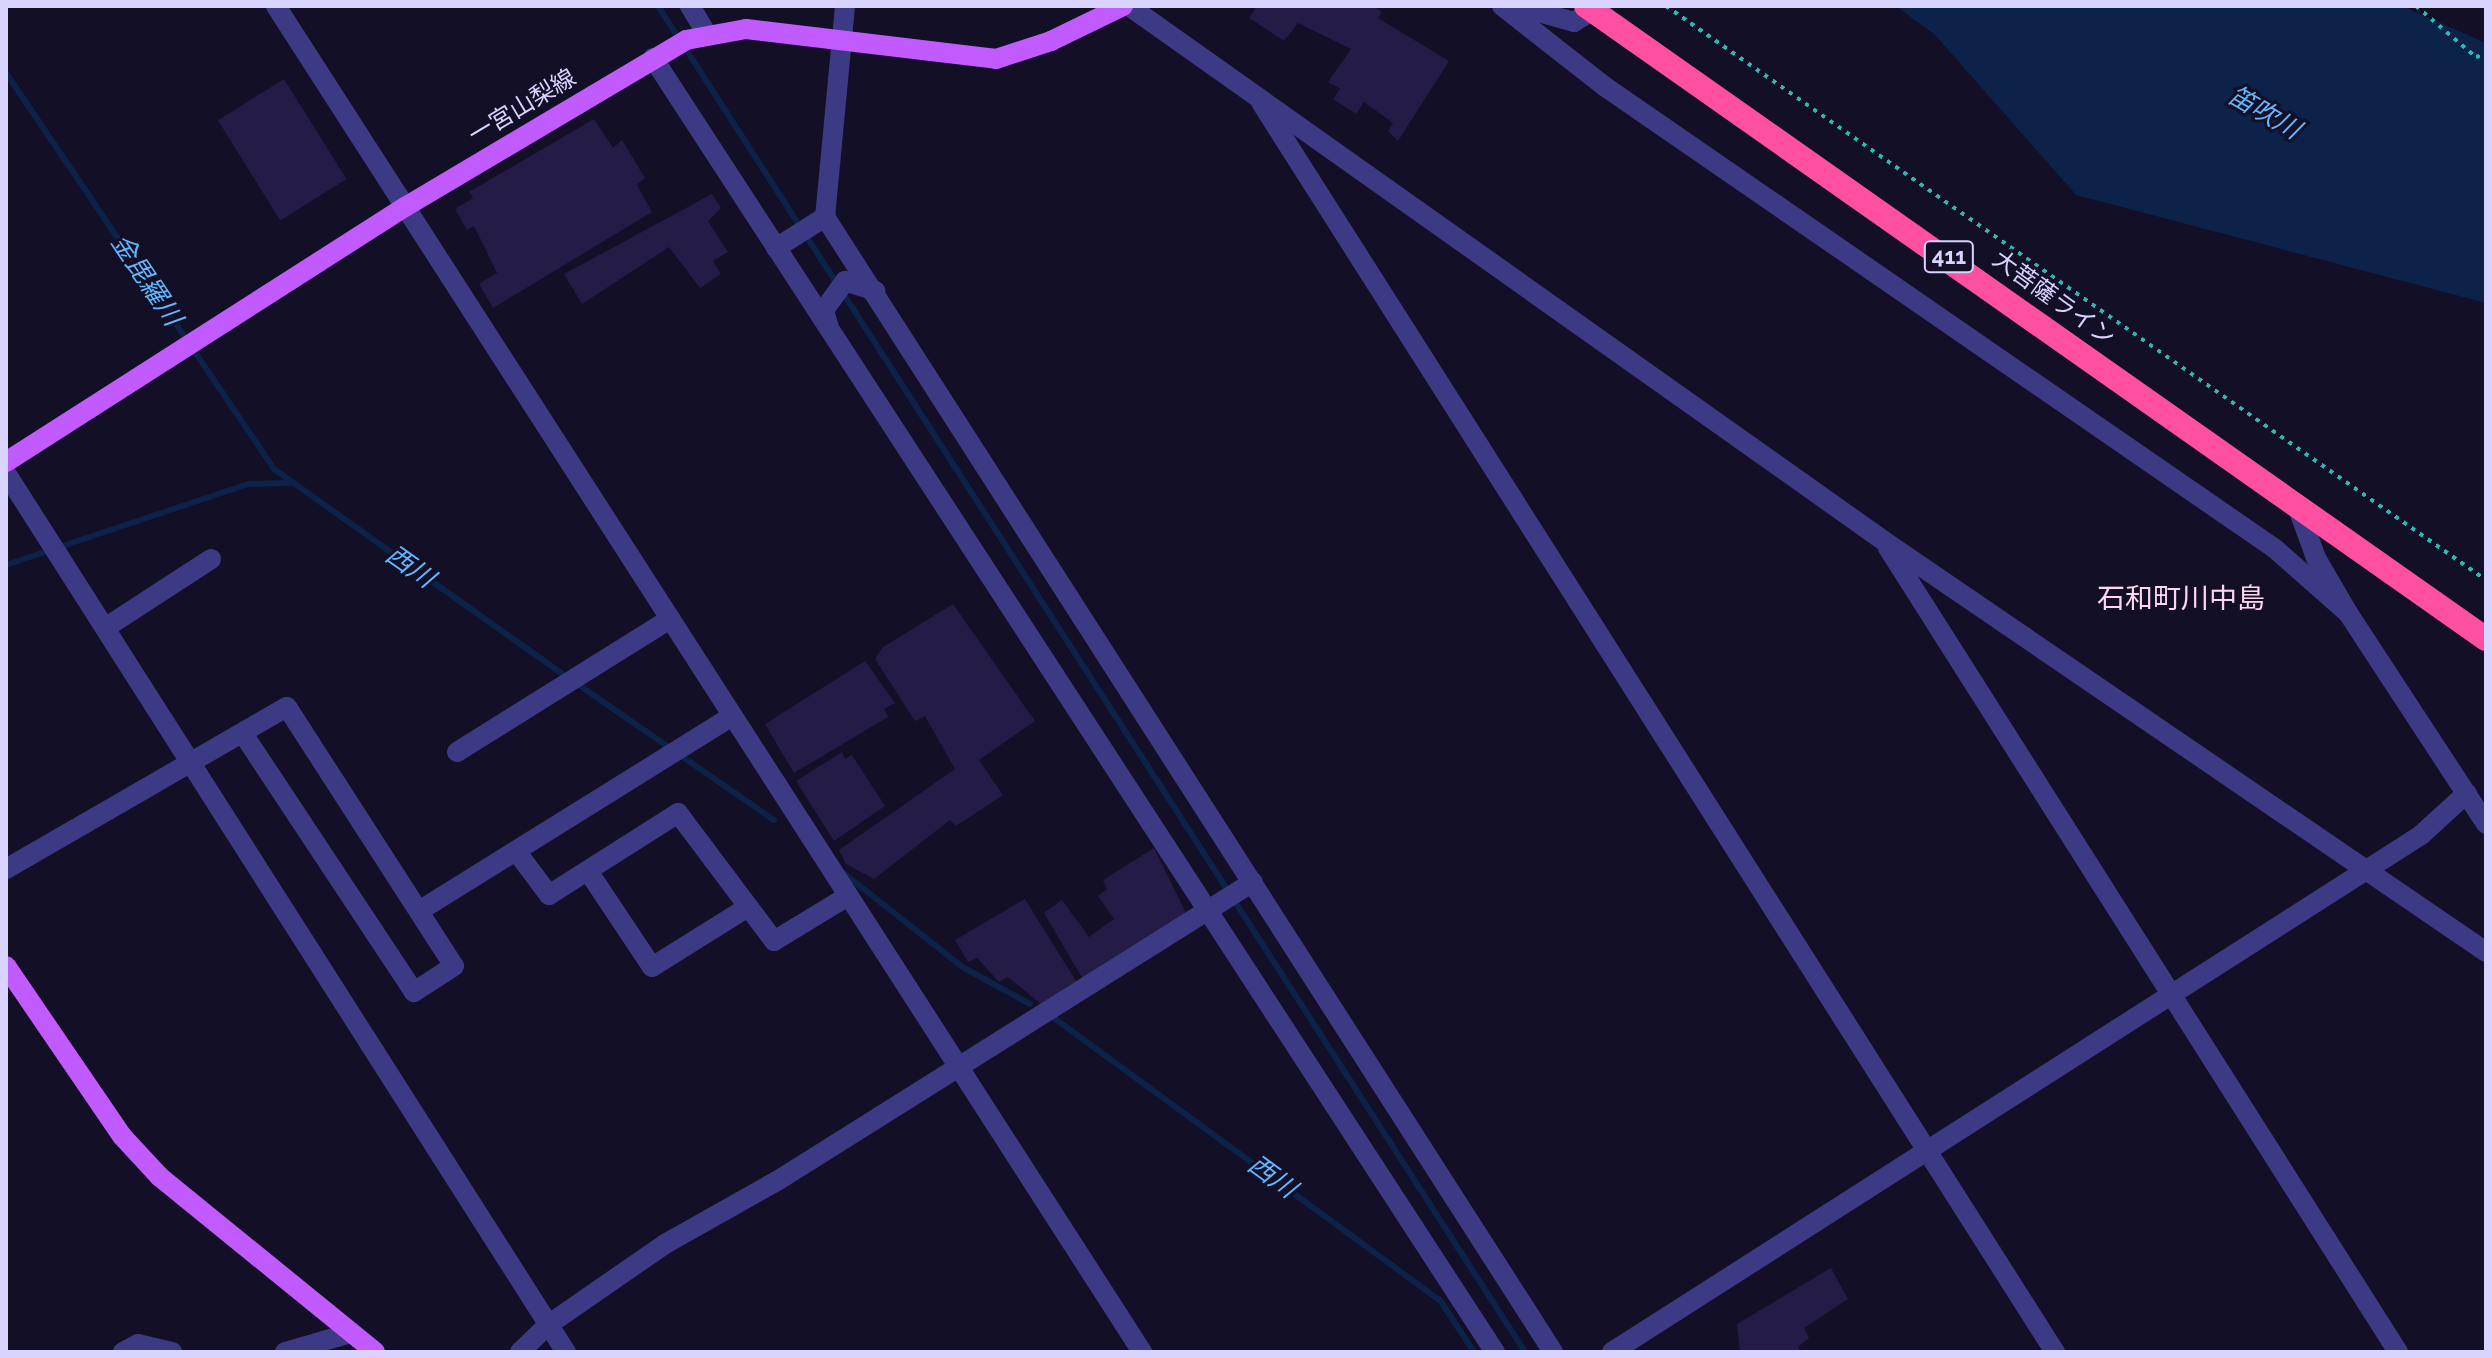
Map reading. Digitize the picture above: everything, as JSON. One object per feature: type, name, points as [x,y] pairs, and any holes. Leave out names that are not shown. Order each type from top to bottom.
[{"type":"highway","name":"大菩薩ライン","points":[[1590,8],[2299,511],[2486,639]]},
{"type":"main road","name":"一宮山梨線","points":[[6,462],[405,207],[686,40],[706,33],[746,29],[842,45],[996,59],[1051,41],[1126,6]]},
{"type":"main road","points":[[6,966],[122,1136],[160,1177],[375,1352]]},
{"type":"street","points":[[276,6],[1142,1352]]},
{"type":"street","points":[[690,6],[706,33]]},
{"type":"street","points":[[845,6],[817,221],[876,292],[1553,1352]]},
{"type":"street","points":[[1126,6],[1256,94],[1884,541],[2486,952]]},
{"type":"street","points":[[1502,6],[1604,86],[2274,548],[2348,613]]},
{"type":"street","points":[[1517,6],[1574,22],[1590,8]]},
{"type":"street","points":[[659,54],[783,244],[830,332],[1495,1352]]},
{"type":"street","points":[[1256,94],[2055,1352]]},
{"type":"street","points":[[783,244],[817,221]]},
{"type":"street","points":[[830,332],[824,310],[845,281],[876,292]]},
{"type":"street","points":[[6,473],[65,558],[566,1352]]},
{"type":"street","points":[[2299,511],[2316,558],[2348,613],[2486,824]]},
{"type":"street","points":[[1884,541],[2167,996],[2398,1352]]},
{"type":"street","points":[[108,626],[211,559]]},
{"type":"street","points":[[457,752],[670,619]]},
{"type":"street","points":[[6,869],[194,764],[287,707],[454,966],[414,992],[243,734]]},
{"type":"street","points":[[419,911],[732,716]]},
{"type":"street","points":[[1612,1352],[2421,835],[2467,793]]},
{"type":"street","points":[[516,851],[549,895],[678,813],[774,941],[848,896]]},
{"type":"street","points":[[588,871],[652,967],[748,907]]},
{"type":"street","points":[[520,1352],[548,1325],[665,1244],[1253,882]]},
{"type":"street","points":[[285,1352],[351,1333]]},
{"type":"street","points":[[123,1352],[138,1344],[172,1352]]},
{"type":"path","points":[[1666,6],[2486,580]]},
{"type":"path","points":[[2416,6],[2476,57],[2486,54]]},
{"type":"water","name":"笛吹川","points":[[1896,6],[2402,6],[2486,43],[2486,303],[2076,195],[1935,35]]},
{"type":"building","points":[[1257,6],[1373,6],[1382,12],[1378,18],[1449,61],[1398,141],[1388,131],[1393,123],[1364,102],[1356,114],[1333,99],[1340,89],[1328,82],[1351,49],[1298,23],[1284,41],[1249,18]]},
{"type":"building","points":[[284,79],[347,179],[280,220],[218,120]]},
{"type":"building","points":[[594,119],[613,148],[622,140],[645,178],[637,185],[652,212],[493,308],[479,284],[497,273],[474,226],[467,230],[455,209],[473,198],[469,192]]},
{"type":"building","points":[[712,194],[721,208],[708,221],[728,252],[713,261],[721,274],[700,288],[669,247],[582,304],[564,274]]},
{"type":"building","points":[[953,604],[1035,721],[979,760],[1003,795],[956,826],[950,820],[874,879],[846,864],[839,850],[955,769],[925,716],[915,721],[875,659],[883,647]]},
{"type":"building","points":[[865,661],[895,703],[884,709],[888,717],[794,773],[765,724]]},
{"type":"building","points":[[842,752],[845,759],[852,755],[885,806],[834,841],[796,781]]},
{"type":"building","points":[[1154,848],[1188,917],[1084,981],[1044,913],[1062,900],[1089,937],[1114,919],[1098,896],[1107,889],[1103,880]]},
{"type":"building","points":[[1025,899],[1076,981],[1041,1004],[1008,977],[999,982],[977,958],[968,962],[955,940]]},
{"type":"building","points":[[1831,1268],[1848,1299],[1804,1328],[1809,1338],[1798,1347],[1801,1352],[1740,1352],[1737,1324]]},
{"type":"waterway","points":[[658,6],[1525,1352]]},
{"type":"waterway","name":"金毘羅川","points":[[6,73],[274,469],[567,677]]},
{"type":"waterway","name":"西川","points":[[6,565],[248,484],[289,483]]},
{"type":"waterway","name":"西川","points":[[576,683],[774,820]]},
{"type":"waterway","name":"西川","points":[[841,871],[964,968],[1030,1004]]},
{"type":"waterway","name":"西川","points":[[1054,1018],[1440,1300],[1474,1352]]},
{"type":"district","name":"石和町川中島","points":[[2181,599]]}]
